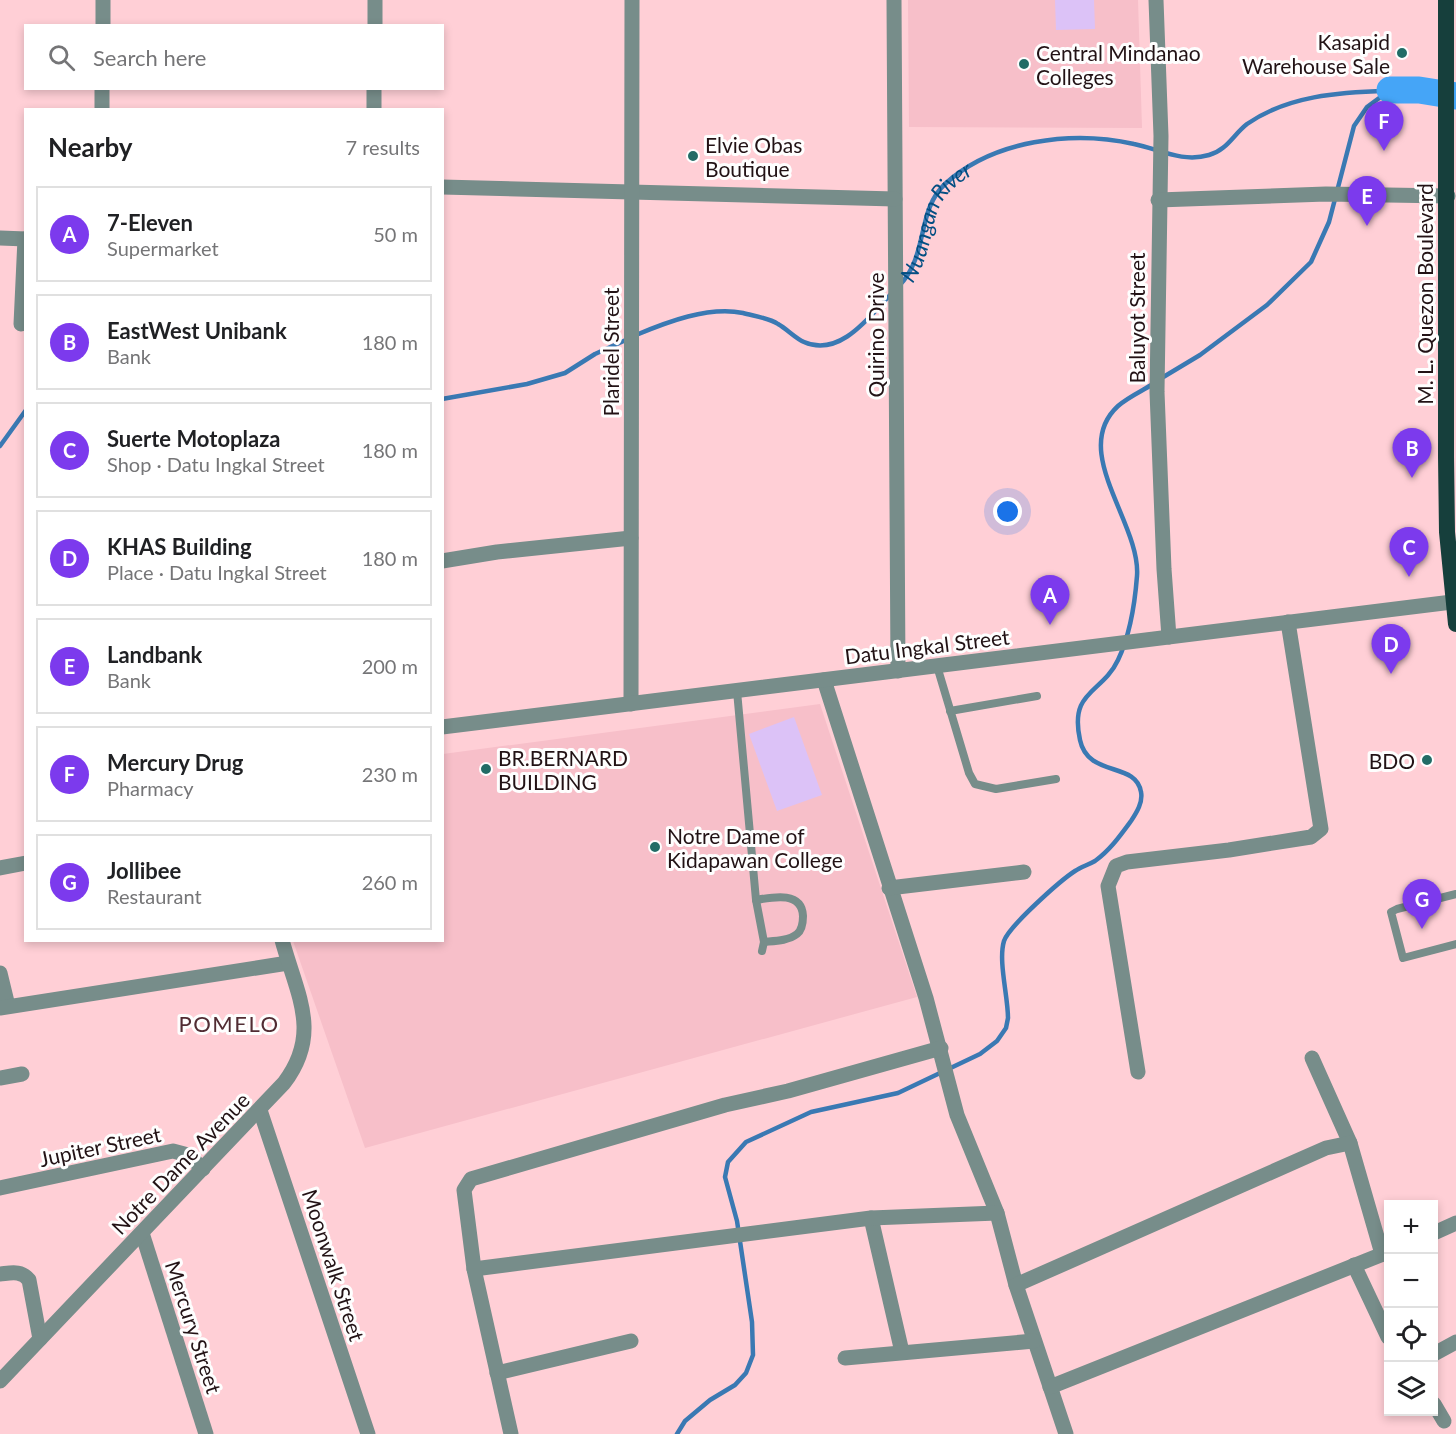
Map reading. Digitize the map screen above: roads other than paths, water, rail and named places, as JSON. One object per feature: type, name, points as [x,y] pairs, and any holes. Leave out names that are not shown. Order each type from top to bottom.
[{"type":"highway","name":"M. L. Quezon Boulevard","points":[[1446,0],[1448,196],[1446,457],[1452,602],[1456,624]]},
{"type":"street","points":[[103,0],[103,24]]},
{"type":"street","points":[[375,0],[375,24]]},
{"type":"street","name":"Plaridel Street","points":[[631,704],[632,0]]},
{"type":"street","name":"Quirino Drive","points":[[894,0],[898,671]]},
{"type":"street","name":"Baluyot Street","points":[[1156,0],[1161,136],[1156,360],[1164,569],[1170,637]]},
{"type":"street","points":[[102,90],[102,108]]},
{"type":"street","points":[[374,90],[374,108]]},
{"type":"street","points":[[444,187],[895,199]]},
{"type":"street","points":[[1158,200],[1326,194],[1448,196]]},
{"type":"street","points":[[0,238],[24,239]]},
{"type":"street","points":[[21,324],[24,260]]},
{"type":"street","points":[[444,561],[497,552],[631,538]]},
{"type":"street","name":"Datu Ingkal Street","points":[[444,728],[1452,602]]},
{"type":"street","points":[[1138,1072],[1108,886],[1116,866],[1127,862],[1229,850],[1311,837],[1321,829],[1288,622]]},
{"type":"street","points":[[824,680],[942,1054],[967,1142],[997,1213],[1016,1285],[1066,1434]]},
{"type":"street","points":[[0,868],[24,863]]},
{"type":"street","points":[[889,888],[1024,872]]},
{"type":"street","name":"Notre Dame Avenue","points":[[0,1381],[260,1110],[296,1068],[306,1038],[306,1027],[283,942]]},
{"type":"street","points":[[0,974],[4,1007],[288,963]]},
{"type":"street","points":[[511,1434],[474,1269],[464,1190],[471,1179],[725,1105],[942,1054]]},
{"type":"street","points":[[1312,1058],[1350,1143],[1384,1250]]},
{"type":"street","points":[[0,1078],[22,1074]]},
{"type":"street","name":"Moonwalk Street","points":[[260,1110],[368,1434]]},
{"type":"street","points":[[1016,1285],[1326,1148],[1350,1143]]},
{"type":"street","name":"Jupiter Street","points":[[0,1188],[173,1151],[188,1155],[203,1169]]},
{"type":"street","points":[[474,1269],[871,1218],[997,1213]]},
{"type":"street","points":[[871,1218],[902,1352]]},
{"type":"street","points":[[1438,1231],[1456,1223]]},
{"type":"street","name":"Mercury Street","points":[[142,1233],[206,1434]]},
{"type":"street","points":[[1050,1387],[1384,1253]]},
{"type":"street","points":[[1354,1265],[1384,1327]]},
{"type":"street","points":[[0,1274],[18,1273],[29,1280],[40,1339]]},
{"type":"street","points":[[497,1373],[631,1341]]},
{"type":"street","points":[[845,1358],[1034,1341]]},
{"type":"street","points":[[1438,1352],[1456,1342]]},
{"type":"street","points":[[1438,1411],[1444,1421]]},
{"type":"lane","points":[[937,666],[975,784],[996,789],[1056,779]]},
{"type":"lane","points":[[737,691],[756,900],[763,947],[796,934],[802,927],[802,908],[795,900],[778,896],[756,900]]},
{"type":"lane","points":[[950,711],[1037,696]]},
{"type":"lane","points":[[1456,894],[1393,909],[1392,912],[1403,958],[1456,944]]},
{"type":"waterway","points":[[1160,379],[1200,355],[1267,305],[1311,262],[1329,222],[1354,126],[1367,107],[1390,90]]},
{"type":"waterway","name":"Nuangan River","points":[[1390,90],[1419,90],[1456,96]]},
{"type":"waterway","name":"Nuangan River","points":[[899,286],[915,261],[930,207],[936,195],[945,184],[964,169],[986,157],[1034,142],[1085,138],[1110,140],[1180,156],[1199,157],[1221,150],[1247,124],[1279,107],[1332,94],[1387,91]]},
{"type":"waterway","name":"Nuangan River","points":[[636,335],[702,313],[730,311],[770,320],[804,342],[817,345],[830,344],[842,340],[864,323],[891,294]]},
{"type":"waterway","name":"Nuangan River","points":[[444,399],[527,384],[565,373],[595,354],[628,339]]},
{"type":"waterway","points":[[677,1434],[685,1421],[710,1400],[735,1385],[746,1373],[753,1355],[752,1322],[737,1221],[725,1177],[728,1162],[746,1142],[811,1112],[898,1093],[980,1054],[997,1041],[1006,1028],[1008,1018],[1002,958],[1002,949],[1008,934],[1036,904],[1059,884],[1105,852],[1127,827],[1139,807],[1141,792],[1137,782],[1122,772],[1092,760],[1085,752],[1080,740],[1078,724],[1079,711],[1083,702],[1111,671],[1126,640],[1137,576],[1135,555],[1129,533],[1104,466],[1101,444],[1105,424],[1118,406],[1153,384]]},
{"type":"waterway","name":"Nuangan River","points":[[0,446],[24,413]]},
{"type":"place","name":"Kasapid Warehouse Sale","points":[[1402,53]]},
{"type":"place","name":"Central Mindanao Colleges","points":[[1024,64]]},
{"type":"place","name":"Mercury Drug","points":[[1384,151]]},
{"type":"place","name":"Elvie Obas Boutique","points":[[693,156]]},
{"type":"place","name":"Landbank","points":[[1367,226]]},
{"type":"place","name":"EastWest Unibank","points":[[1412,478]]},
{"type":"place","name":"Suerte Motoplaza","points":[[1409,577]]},
{"type":"place","name":"7-Eleven","points":[[1050,625]]},
{"type":"place","name":"KHAS Building","points":[[1391,674]]},
{"type":"place","name":"BDO","points":[[1427,760]]},
{"type":"place","name":"BR.BERNARD BUILDING","points":[[486,769]]},
{"type":"place","name":"Notre Dame of Kidapawan College","points":[[655,847]]},
{"type":"place","name":"Jollibee","points":[[1422,929]]},
{"type":"district","name":"POMELO","points":[[229,1023]]}]
